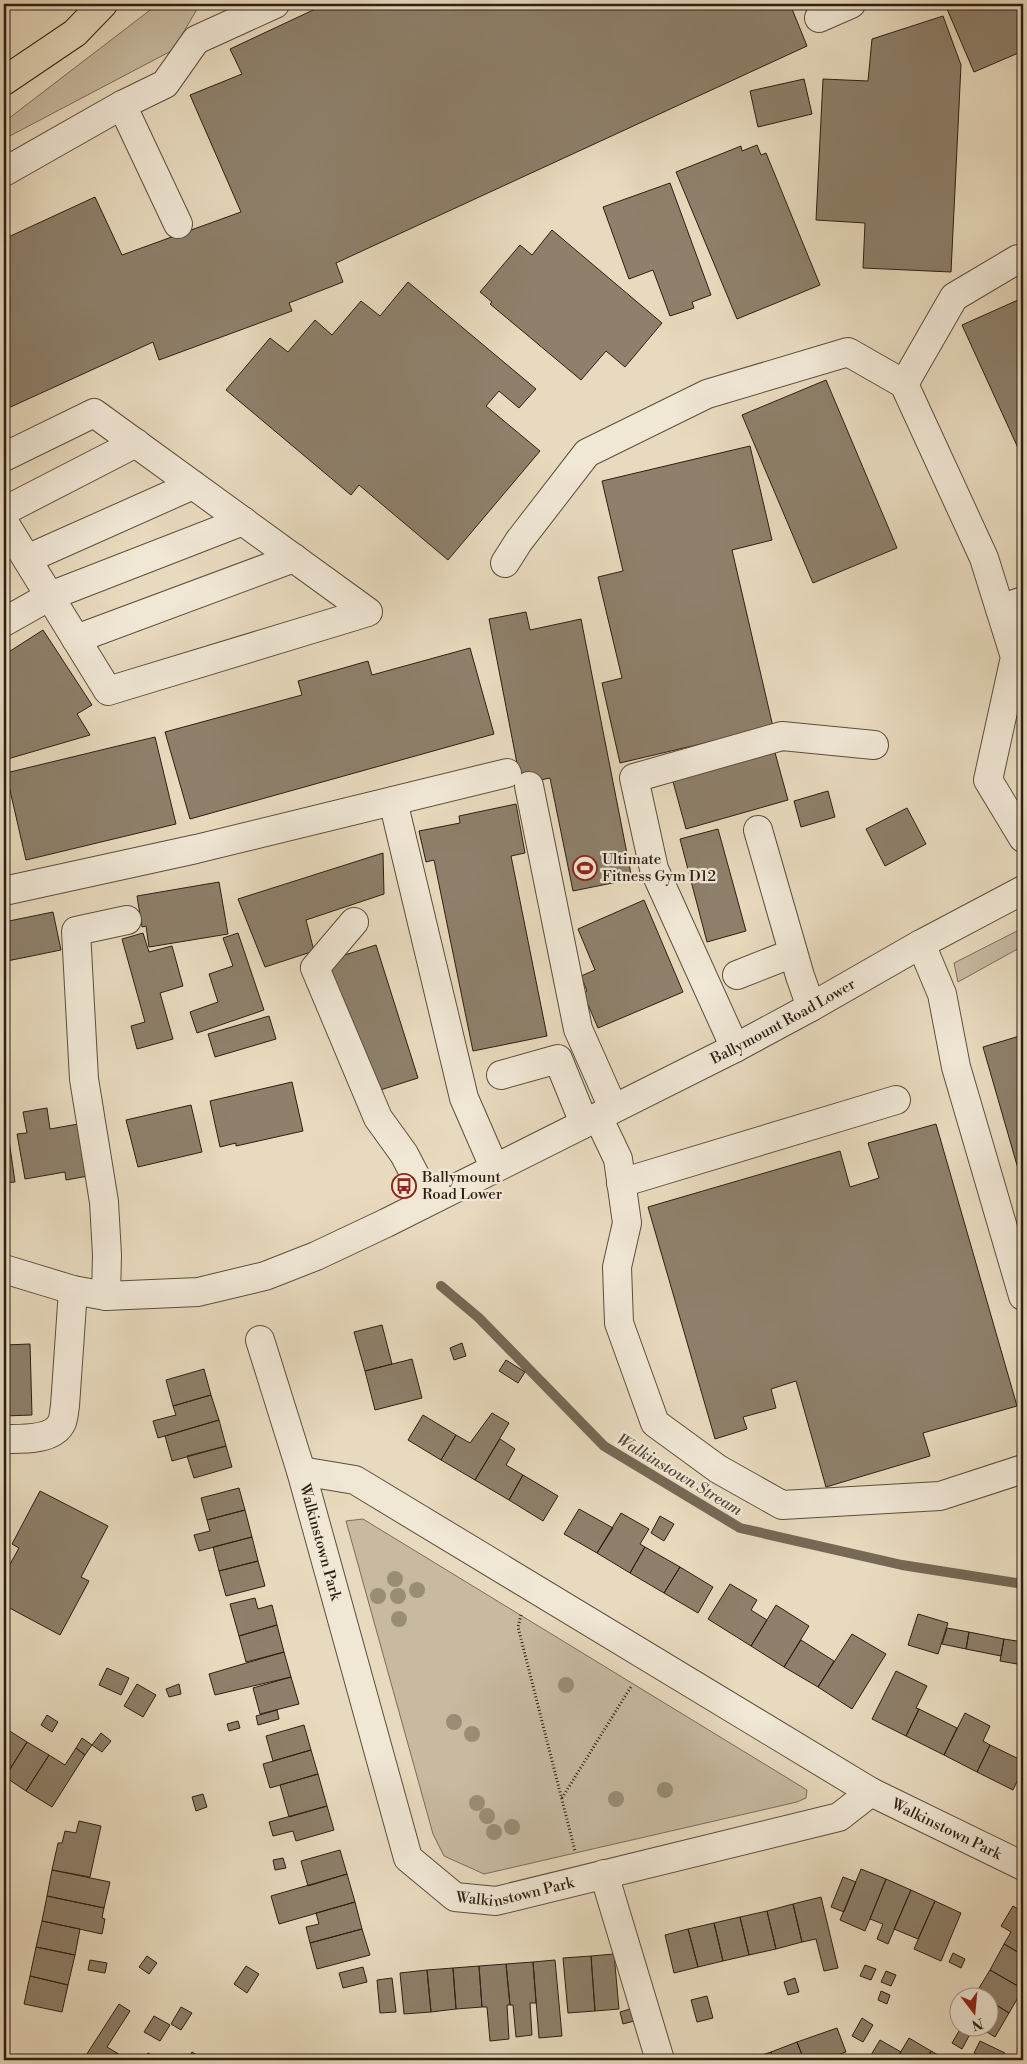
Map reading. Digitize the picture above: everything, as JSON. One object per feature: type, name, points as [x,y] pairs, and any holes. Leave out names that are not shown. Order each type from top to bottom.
[{"type":"main road","points":[[4,82],[75,32],[103,4]]},
{"type":"street","points":[[4,172],[122,105],[165,84],[196,40],[275,4]]},
{"type":"street","points":[[819,18],[851,4]]},
{"type":"street","points":[[122,105],[178,224]]},
{"type":"street","points":[[904,384],[954,297],[1018,259],[1023,259]]},
{"type":"street","points":[[505,563],[519,541],[587,453],[707,394],[848,352],[904,384],[984,558],[1012,605],[1015,657],[988,780],[1023,838]]},
{"type":"street","points":[[4,457],[94,413],[368,612],[108,691],[4,522]]},
{"type":"street","points":[[4,511],[136,444]]},
{"type":"street","points":[[27,559],[194,485]]},
{"type":"street","points":[[4,622],[50,596],[243,521]]},
{"type":"street","points":[[76,639],[294,558]]},
{"type":"street","points":[[735,1048],[654,869],[634,778],[782,736],[874,746]]},
{"type":"street","points":[[4,891],[196,849],[393,800],[518,779],[599,1116],[618,1159],[627,1223],[617,1267],[619,1323],[655,1422],[718,1469],[782,1504],[940,1496],[1023,1469]]},
{"type":"street","points":[[393,800],[464,1098],[494,1167]]},
{"type":"street","points":[[758,830],[811,1007]]},
{"type":"street","name":"Ballymount Road Lower","points":[[4,1269],[73,1290],[106,1296],[198,1292],[266,1276],[316,1256],[735,1048],[921,944],[1023,890]]},
{"type":"street","points":[[106,1296],[108,1255],[104,1202],[84,1079],[76,931],[126,920]]},
{"type":"street","points":[[354,922],[315,968],[378,1118],[404,1154],[428,1200]]},
{"type":"street","points":[[921,944],[942,994],[956,1067],[1023,1296]]},
{"type":"street","points":[[738,975],[794,953]]},
{"type":"street","points":[[501,1075],[558,1059],[599,1116]]},
{"type":"street","points":[[621,1183],[896,1100]]},
{"type":"street","points":[[4,1439],[52,1433],[61,1424],[65,1406],[73,1290]]},
{"type":"street","name":"Walkinstown Park","points":[[260,1340],[301,1471],[408,1858],[455,1897],[496,1901],[839,1817],[871,1792]]},
{"type":"street","name":"Walkinstown Park","points":[[301,1471],[355,1480],[871,1792],[1023,1866]]},
{"type":"street","points":[[593,1877],[660,2060]]},
{"type":"path","points":[[529,1586],[518,1627],[562,1799],[593,1877]]},
{"type":"path","points":[[562,1799],[649,1658]]},
{"type":"shaded area","points":[[158,4],[200,4],[173,50],[4,139],[4,122]]},
{"type":"shaded area","points":[[1023,928],[1023,946],[958,982],[954,963]]},
{"type":"shaded area","points":[[363,1519],[807,1790],[806,1798],[797,1802],[484,1874],[444,1856],[433,1834],[346,1521]]},
{"type":"building","points":[[326,4],[790,4],[807,46],[336,263],[343,282],[289,303],[292,311],[159,360],[153,342],[4,410],[4,239],[95,197],[122,255],[241,212],[190,95],[242,74],[230,49]]},
{"type":"building","points":[[958,4],[1023,4],[1023,51],[974,72],[947,9]]},
{"type":"building","points":[[943,16],[961,65],[951,272],[863,268],[865,223],[816,220],[823,79],[868,81],[872,39]]},
{"type":"building","points":[[804,79],[812,114],[758,127],[750,91]]},
{"type":"building","points":[[757,145],[761,155],[766,153],[820,285],[737,319],[676,172],[741,146],[742,151]]},
{"type":"building","points":[[670,183],[711,295],[692,302],[694,308],[670,316],[653,270],[629,279],[603,207]]},
{"type":"building","points":[[552,230],[662,323],[625,367],[606,351],[581,380],[490,304],[492,302],[480,292],[520,245],[532,255]]},
{"type":"building","points":[[408,282],[536,389],[519,408],[499,391],[486,406],[540,451],[448,560],[359,485],[351,495],[226,390],[270,338],[288,352],[315,320],[332,335],[361,301],[380,316]]},
{"type":"building","points":[[1018,300],[1023,312],[1023,459],[962,325]]},
{"type":"building","points":[[826,380],[897,548],[813,583],[742,415]]},
{"type":"building","points":[[750,446],[772,540],[732,550],[773,727],[620,763],[602,683],[622,678],[598,577],[623,571],[602,481]]},
{"type":"building","points":[[526,612],[530,630],[581,619],[632,879],[573,891],[550,778],[521,784],[489,619]]},
{"type":"building","points":[[43,630],[92,705],[77,714],[90,735],[4,760],[4,655]]},
{"type":"building","points":[[470,648],[494,734],[190,819],[165,732],[302,695],[298,681],[368,661],[372,675]]},
{"type":"building","points":[[155,737],[176,824],[26,860],[6,773]]},
{"type":"building","points":[[774,749],[788,800],[686,829],[672,778]]},
{"type":"building","points":[[828,791],[835,817],[801,827],[794,801]]},
{"type":"building","points":[[516,804],[525,853],[511,856],[547,1036],[473,1051],[434,860],[426,862],[419,831],[460,823],[459,816]]},
{"type":"building","points":[[907,808],[926,844],[885,866],[866,829]]},
{"type":"building","points":[[718,829],[746,931],[707,942],[680,839]]},
{"type":"building","points":[[383,853],[384,894],[306,920],[314,951],[265,967],[238,899]]},
{"type":"building","points":[[219,882],[228,934],[149,947],[146,926],[142,927],[137,896]]},
{"type":"building","points":[[644,900],[683,992],[598,1028],[583,993],[587,991],[581,976],[595,970],[578,929]]},
{"type":"building","points":[[53,912],[61,950],[7,961],[4,945],[4,922]]},
{"type":"building","points":[[143,933],[149,952],[172,946],[183,986],[160,993],[173,1039],[137,1049],[131,1026],[145,1022],[122,939]]},
{"type":"building","points":[[238,933],[264,1010],[197,1033],[190,1012],[218,1002],[209,974],[233,966],[223,938]]},
{"type":"building","points":[[376,945],[418,1078],[374,1092],[326,961]]},
{"type":"building","points":[[269,1016],[276,1039],[215,1057],[208,1034]]},
{"type":"building","points":[[1023,1035],[1023,1186],[983,1047]]},
{"type":"building","points":[[292,1082],[303,1131],[236,1146],[236,1143],[220,1147],[210,1101]]},
{"type":"building","points":[[191,1105],[202,1152],[138,1167],[126,1120]]},
{"type":"building","points":[[47,1108],[50,1129],[78,1124],[88,1176],[66,1180],[65,1172],[25,1179],[17,1134],[27,1133],[23,1112]]},
{"type":"building","points":[[936,1124],[1017,1406],[923,1433],[930,1456],[826,1487],[796,1381],[771,1389],[776,1408],[743,1417],[747,1429],[715,1439],[648,1207],[840,1151],[850,1187],[879,1178],[868,1143]]},
{"type":"building","points":[[4,1140],[9,1140],[15,1182],[4,1183]]},
{"type":"building","points":[[382,1325],[392,1364],[365,1371],[354,1332]]},
{"type":"building","points":[[462,1343],[466,1356],[454,1360],[450,1348]]},
{"type":"building","points":[[30,1344],[32,1415],[4,1416],[4,1345]]},
{"type":"building","points":[[412,1359],[422,1398],[375,1410],[365,1371]]},
{"type":"building","points":[[506,1360],[525,1372],[518,1383],[499,1371]]},
{"type":"building","points":[[204,1369],[211,1395],[173,1406],[166,1380]]},
{"type":"building","points":[[211,1395],[219,1420],[158,1438],[153,1421],[176,1415],[173,1406]]},
{"type":"building","points":[[492,1413],[509,1423],[475,1480],[441,1460],[456,1435],[470,1443]]},
{"type":"building","points":[[423,1415],[456,1435],[441,1460],[408,1440]]},
{"type":"building","points":[[219,1420],[226,1446],[172,1461],[165,1436]]},
{"type":"building","points":[[500,1439],[515,1449],[506,1465],[523,1475],[509,1500],[475,1480]]},
{"type":"building","points":[[226,1446],[232,1467],[194,1478],[187,1456]]},
{"type":"building","points":[[523,1475],[558,1496],[543,1521],[509,1500]]},
{"type":"building","points":[[239,1488],[245,1510],[207,1520],[201,1498]]},
{"type":"building","points":[[40,1491],[108,1526],[81,1577],[89,1581],[60,1635],[4,1605],[4,1575],[19,1548],[12,1544]]},
{"type":"building","points":[[579,1509],[613,1528],[597,1553],[564,1534]]},
{"type":"building","points":[[245,1510],[252,1537],[199,1551],[194,1535],[210,1531],[207,1520]]},
{"type":"building","points":[[621,1513],[649,1529],[640,1544],[645,1547],[630,1573],[597,1553]]},
{"type":"building","points":[[660,1516],[674,1524],[664,1541],[651,1533]]},
{"type":"building","points":[[252,1537],[258,1561],[219,1571],[213,1547]]},
{"type":"building","points":[[645,1547],[680,1567],[664,1593],[630,1573]]},
{"type":"building","points":[[258,1561],[265,1586],[226,1596],[219,1571]]},
{"type":"building","points":[[680,1567],[713,1587],[698,1613],[664,1593]]},
{"type":"building","points":[[730,1584],[757,1600],[751,1610],[767,1620],[751,1646],[708,1619]]},
{"type":"building","points":[[255,1598],[258,1609],[272,1605],[277,1625],[239,1636],[230,1604]]},
{"type":"building","points":[[776,1605],[809,1626],[784,1667],[751,1646]]},
{"type":"building","points":[[918,1614],[948,1623],[938,1654],[908,1645]]},
{"type":"building","points":[[277,1625],[284,1652],[246,1662],[239,1636]]},
{"type":"building","points":[[947,1628],[969,1632],[966,1649],[942,1644]]},
{"type":"building","points":[[969,1632],[1004,1639],[1001,1656],[966,1649]]},
{"type":"building","points":[[852,1634],[886,1654],[852,1709],[818,1687]]},
{"type":"building","points":[[1004,1639],[1023,1642],[1023,1665],[1000,1661]]},
{"type":"building","points":[[801,1640],[834,1661],[818,1687],[784,1667]]},
{"type":"building","points":[[284,1652],[291,1677],[215,1695],[209,1674]]},
{"type":"building","points":[[107,1668],[129,1678],[121,1695],[99,1685]]},
{"type":"building","points":[[896,1671],[927,1686],[916,1708],[919,1709],[906,1736],[872,1719]]},
{"type":"building","points":[[291,1677],[299,1704],[260,1714],[253,1688]]},
{"type":"building","points":[[137,1684],[156,1695],[143,1717],[124,1706]]},
{"type":"building","points":[[179,1684],[181,1694],[169,1697],[166,1689]]},
{"type":"building","points":[[4,1701],[9,1705],[4,1714]]},
{"type":"building","points":[[919,1709],[957,1728],[944,1755],[906,1736]]},
{"type":"building","points":[[277,1710],[279,1719],[258,1725],[256,1716]]},
{"type":"building","points":[[965,1713],[990,1726],[983,1741],[990,1745],[977,1772],[944,1755]]},
{"type":"building","points":[[47,1715],[58,1722],[52,1732],[41,1725]]},
{"type":"building","points":[[238,1721],[240,1728],[229,1731],[227,1724]]},
{"type":"building","points":[[304,1725],[311,1750],[273,1761],[266,1736]]},
{"type":"building","points":[[5,1728],[27,1742],[5,1777],[4,1776]]},
{"type":"building","points":[[101,1733],[111,1741],[102,1752],[92,1745]]},
{"type":"building","points":[[82,1738],[92,1745],[85,1755],[76,1748]]},
{"type":"building","points":[[27,1742],[49,1755],[26,1791],[5,1777]]},
{"type":"building","points":[[990,1745],[1023,1761],[1023,1769],[1013,1790],[977,1772]]},
{"type":"building","points":[[76,1748],[85,1755],[52,1807],[26,1791],[49,1755],[65,1765]]},
{"type":"building","points":[[311,1750],[318,1774],[270,1788],[263,1764]]},
{"type":"building","points":[[318,1774],[327,1806],[289,1817],[280,1785]]},
{"type":"building","points":[[203,1794],[207,1807],[196,1811],[192,1797]]},
{"type":"building","points":[[327,1806],[334,1830],[296,1841],[293,1831],[273,1836],[269,1822]]},
{"type":"building","points":[[79,1821],[101,1826],[90,1877],[52,1870],[58,1843],[62,1843],[65,1831],[76,1833]]},
{"type":"building","points":[[340,1850],[347,1874],[308,1886],[301,1861]]},
{"type":"building","points":[[283,1858],[286,1868],[275,1870],[273,1860]]},
{"type":"building","points":[[861,1869],[886,1879],[865,1931],[840,1920]]},
{"type":"building","points":[[52,1870],[110,1882],[104,1908],[47,1896]]},
{"type":"building","points":[[347,1874],[355,1902],[279,1924],[271,1896]]},
{"type":"building","points":[[843,1877],[856,1882],[844,1912],[831,1907]]},
{"type":"building","points":[[886,1879],[911,1890],[888,1944],[877,1939],[883,1924],[870,1919]]},
{"type":"building","points":[[911,1890],[935,1901],[918,1939],[894,1929]]},
{"type":"building","points":[[47,1896],[104,1908],[102,1918],[105,1919],[102,1934],[42,1921]]},
{"type":"building","points":[[821,1897],[838,1968],[824,1971],[816,1939],[802,1942],[793,1904]]},
{"type":"building","points":[[935,1901],[961,1913],[941,1961],[914,1949]]},
{"type":"building","points":[[355,1902],[362,1929],[310,1943],[306,1927],[319,1924],[316,1913]]},
{"type":"building","points":[[793,1904],[802,1942],[776,1949],[767,1911]]},
{"type":"building","points":[[1013,1906],[1023,1912],[1023,1955],[1004,1944],[1011,1932],[1001,1926]]},
{"type":"building","points":[[767,1911],[776,1949],[749,1955],[740,1917]]},
{"type":"building","points":[[740,1917],[749,1955],[723,1961],[714,1923]]},
{"type":"building","points":[[42,1921],[80,1929],[75,1955],[36,1947]]},
{"type":"building","points":[[714,1923],[723,1961],[698,1967],[688,1929]]},
{"type":"building","points":[[362,1929],[370,1955],[317,1969],[310,1943]]},
{"type":"building","points":[[688,1929],[698,1967],[674,1973],[665,1935]]},
{"type":"building","points":[[1004,1944],[1023,1955],[1023,1989],[990,1970]]},
{"type":"building","points":[[36,1947],[75,1955],[68,1985],[30,1976]]},
{"type":"building","points":[[953,1953],[965,1959],[961,1968],[949,1962]]},
{"type":"building","points":[[614,1954],[619,2009],[595,2011],[591,1956]]},
{"type":"building","points":[[147,1956],[157,1963],[149,1974],[139,1967]]},
{"type":"building","points":[[591,1956],[595,2011],[568,2013],[563,1958]]},
{"type":"building","points":[[90,1960],[107,1963],[105,1973],[88,1970]]},
{"type":"building","points":[[555,1960],[562,2036],[539,2038],[533,1962]]},
{"type":"building","points":[[533,1962],[536,2003],[530,2003],[532,2035],[516,2037],[513,2005],[510,2005],[506,1964]]},
{"type":"building","points":[[506,1964],[510,2005],[507,2005],[509,2039],[490,2041],[487,2007],[482,2007],[479,1966]]},
{"type":"building","points":[[865,1965],[876,1969],[871,1980],[860,1976]]},
{"type":"building","points":[[246,1966],[259,1974],[247,1993],[234,1984]]},
{"type":"building","points":[[479,1966],[482,2007],[456,2009],[453,1968]]},
{"type":"building","points":[[363,1967],[367,1982],[343,1988],[339,1973]]},
{"type":"building","points":[[453,1968],[456,2009],[431,2012],[427,1970]]},
{"type":"building","points":[[427,1970],[431,2012],[404,2014],[400,1973]]},
{"type":"building","points":[[990,1970],[1023,1989],[1009,2013],[1000,2007],[1000,1986],[980,1986]]},
{"type":"building","points":[[886,1971],[896,1975],[891,1986],[881,1982]]},
{"type":"building","points":[[30,1976],[68,1985],[62,2012],[24,2004]]},
{"type":"building","points":[[392,1978],[396,2012],[380,2013],[377,1980]]},
{"type":"building","points":[[795,1978],[799,1992],[788,1995],[784,1982]]},
{"type":"building","points":[[881,1991],[890,1995],[887,2004],[878,2000]]},
{"type":"building","points":[[707,1996],[713,2018],[697,2022],[691,2000]]},
{"type":"building","points":[[119,2004],[130,2011],[107,2047],[117,2053],[112,2060],[83,2060]]},
{"type":"building","points":[[181,2007],[192,2013],[181,2030],[171,2024]]},
{"type":"building","points":[[1000,2007],[1009,2013],[1000,2028]]},
{"type":"building","points":[[630,2009],[634,2021],[623,2024],[620,2012]]},
{"type":"building","points":[[154,2016],[170,2025],[160,2041],[144,2032]]},
{"type":"building","points":[[862,2018],[873,2025],[863,2042],[852,2036]]},
{"type":"building","points":[[837,2028],[846,2052],[829,2058],[830,2060],[804,2060],[797,2042]]},
{"type":"building","points":[[956,2036],[969,2036],[962,2049],[952,2043]]},
{"type":"building","points":[[909,2038],[931,2051],[926,2060],[896,2060]]},
{"type":"building","points":[[880,2040],[901,2052],[896,2060],[868,2060]]},
{"type":"building","points":[[980,2041],[1005,2053],[1001,2060],[988,2060],[974,2053]]},
{"type":"building","points":[[797,2042],[804,2060],[774,2060],[771,2052]]},
{"type":"building","points":[[931,2051],[947,2060],[926,2060]]},
{"type":"building","points":[[192,2052],[205,2060],[187,2060]]},
{"type":"building","points":[[771,2052],[774,2060],[746,2060]]},
{"type":"building","points":[[117,2053],[128,2060],[112,2060]]},
{"type":"building","points":[[148,2053],[160,2060],[143,2060]]},
{"type":"waterway","name":"Walkinstown Stream","points":[[441,1286],[479,1318],[604,1446],[740,1528],[902,1565],[1023,1584]]},
{"type":"place","name":"Ultimate Fitness Gym D12","points":[[585,868]]},
{"type":"place","name":"Ballymount Road Lower","points":[[404,1186]]}]
